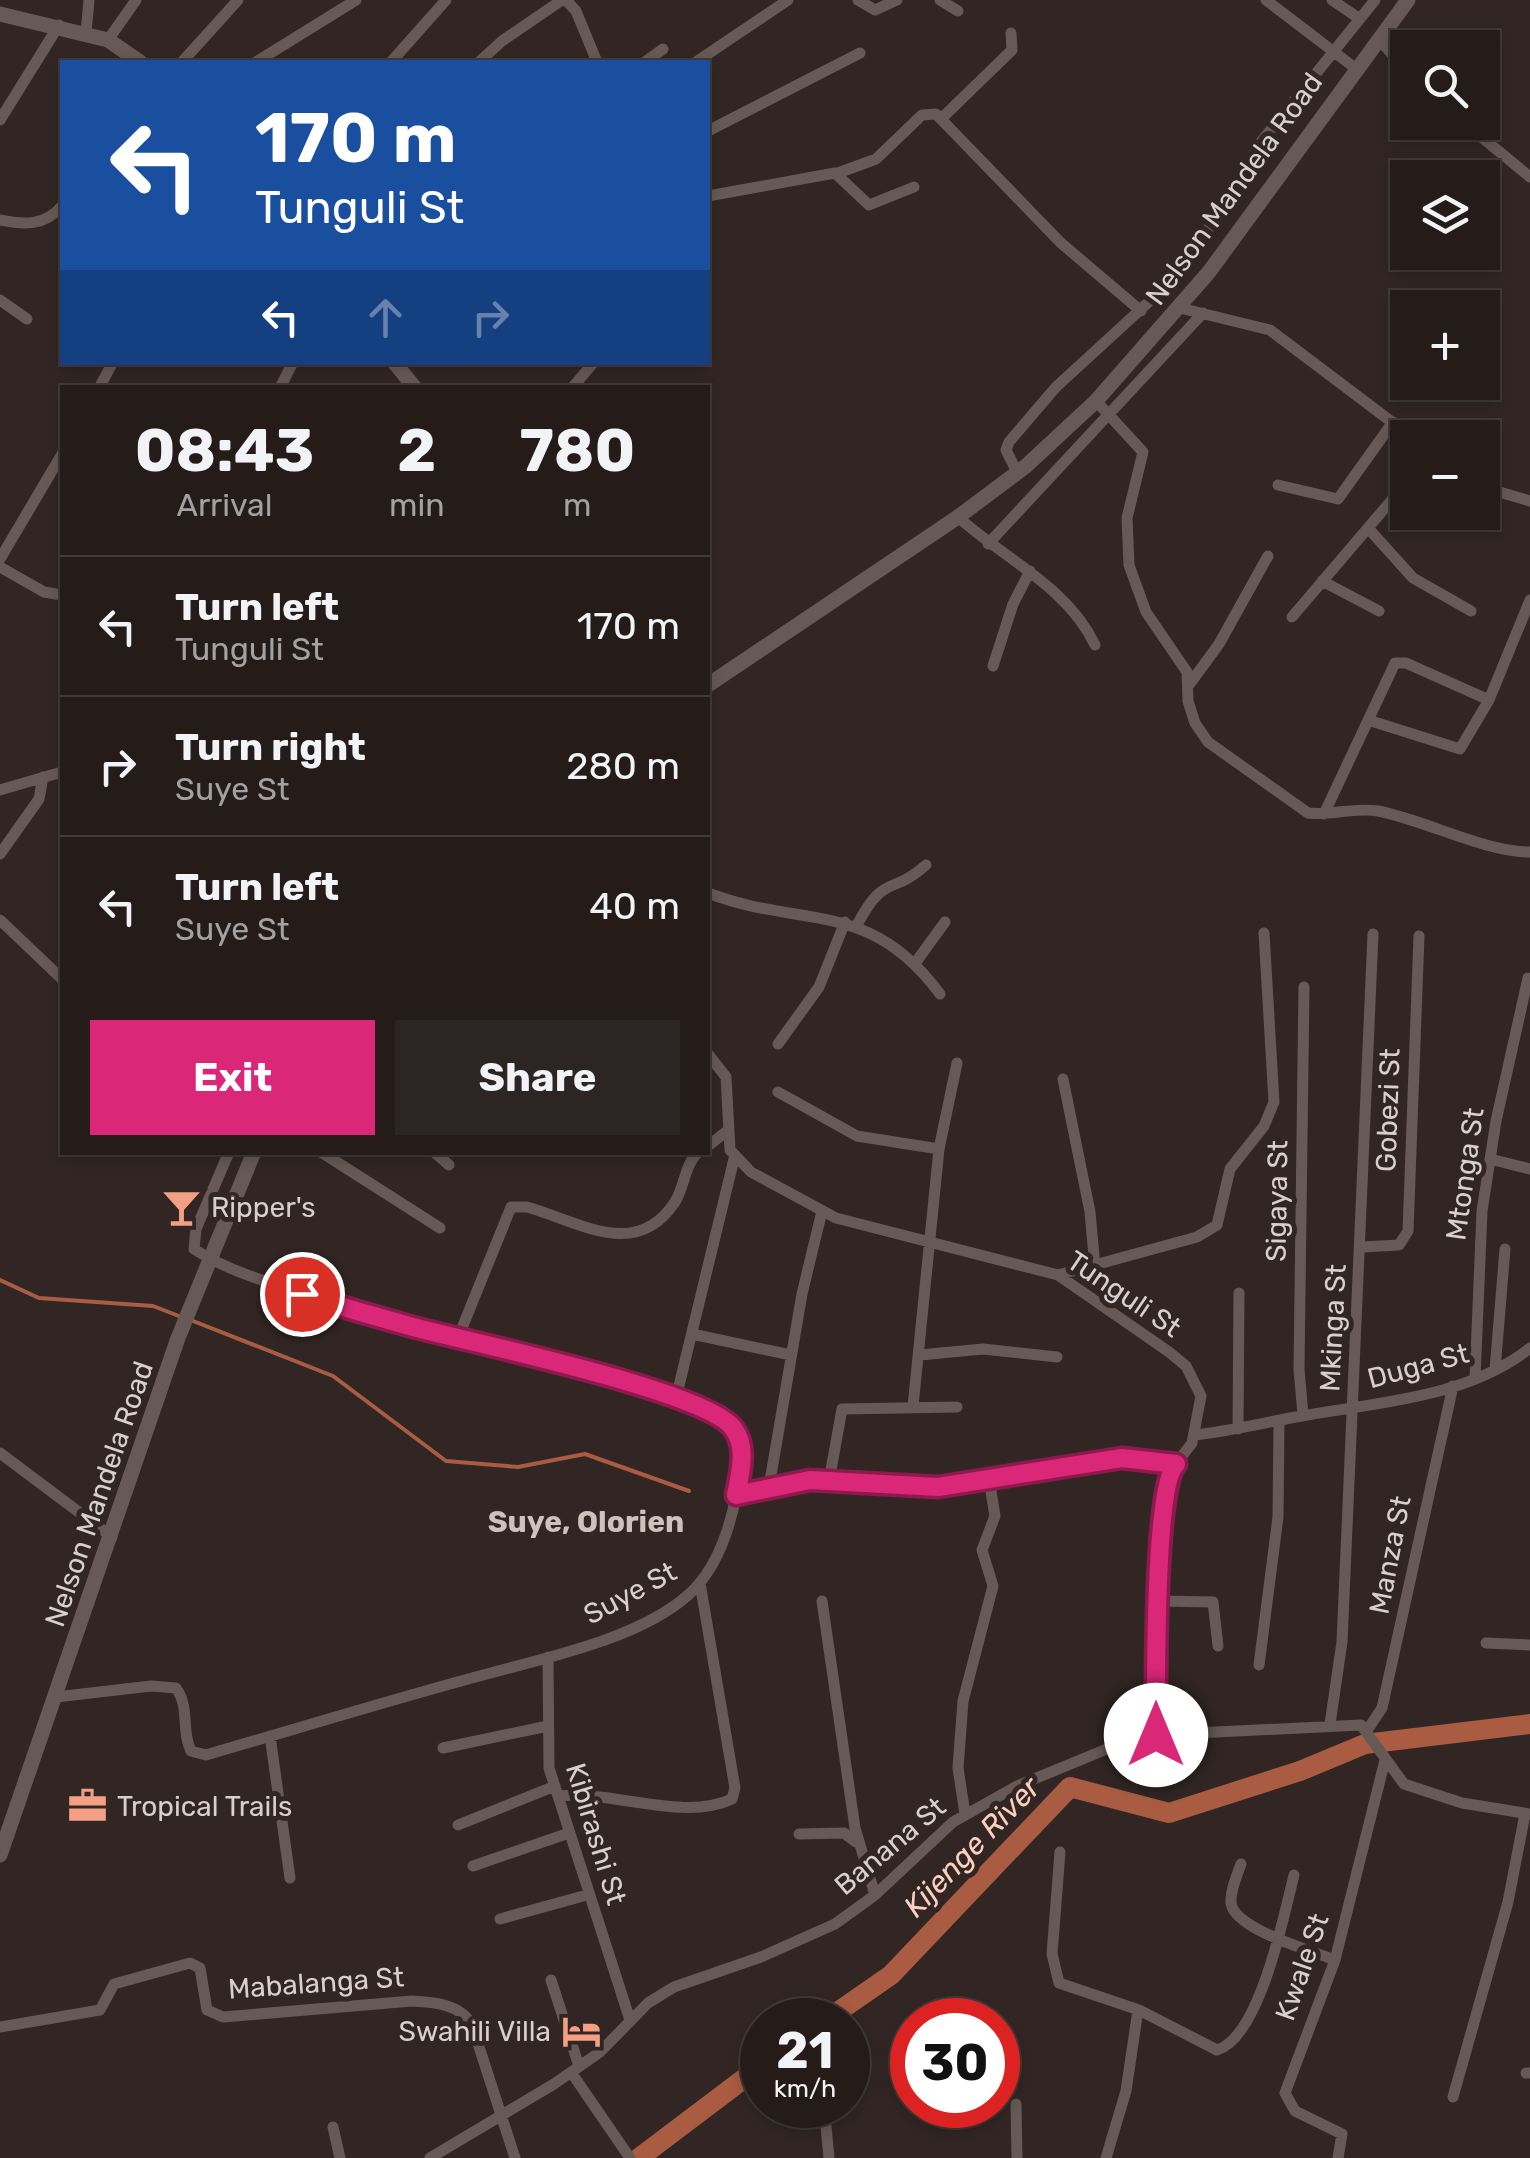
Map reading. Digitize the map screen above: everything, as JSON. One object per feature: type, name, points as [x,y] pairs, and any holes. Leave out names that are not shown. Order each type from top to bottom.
[{"type":"main road","name":"Nelson Mandela Road","points":[[710,684],[958,517],[1018,472],[1096,401],[1180,308],[1408,0]]},
{"type":"main road","points":[[0,14],[59,25],[108,40],[137,60]]},
{"type":"main road","points":[[396,365],[413,385]]},
{"type":"main road","name":"Nelson Mandela Road","points":[[0,1855],[178,1338],[253,1155]]},
{"type":"street","points":[[86,33],[89,0]]},
{"type":"street","points":[[108,40],[136,0]]},
{"type":"street","points":[[184,60],[238,0]]},
{"type":"street","points":[[259,60],[356,0]]},
{"type":"street","points":[[392,60],[446,0]]},
{"type":"street","points":[[481,60],[502,41],[564,0],[576,11],[597,60]]},
{"type":"street","points":[[699,60],[788,0]]},
{"type":"street","points":[[858,0],[875,10],[897,0]]},
{"type":"street","points":[[940,0],[958,11]]},
{"type":"street","points":[[1266,0],[1355,68]]},
{"type":"street","points":[[1332,0],[1360,19]]},
{"type":"street","points":[[1018,472],[1006,450],[1010,442],[1056,387],[1141,311],[1202,238],[1261,142],[1376,0]]},
{"type":"street","points":[[0,120],[59,25]]},
{"type":"street","points":[[943,118],[1012,50],[1011,33]]},
{"type":"street","points":[[1379,39],[1390,52]]},
{"type":"street","points":[[648,60],[663,48]]},
{"type":"street","points":[[710,130],[860,53]]},
{"type":"street","points":[[710,196],[838,173],[876,159],[927,112],[943,118],[1061,243],[1141,311]]},
{"type":"street","points":[[1485,140],[1530,177]]},
{"type":"street","points":[[838,173],[868,206],[914,187]]},
{"type":"street","points":[[0,220],[41,221],[60,207]]},
{"type":"street","points":[[0,300],[26,319]]},
{"type":"street","points":[[1180,308],[1270,330],[1390,420]]},
{"type":"street","points":[[988,544],[1203,313]]},
{"type":"street","points":[[575,385],[591,365]]},
{"type":"street","points":[[1096,401],[1143,452],[1126,518],[1132,580],[1146,612],[1188,672],[1191,712],[1208,742],[1301,810],[1324,814],[1351,808],[1379,811],[1530,852]]},
{"type":"street","points":[[1278,485],[1338,499],[1390,426]]},
{"type":"street","points":[[0,558],[60,457]]},
{"type":"street","points":[[1500,492],[1530,501]]},
{"type":"street","points":[[1292,617],[1390,502]]},
{"type":"street","points":[[958,517],[988,544],[1030,571],[1083,622],[1095,645]]},
{"type":"street","points":[[1368,528],[1413,578],[1471,611]]},
{"type":"street","points":[[1189,685],[1219,644],[1268,556]]},
{"type":"street","points":[[0,567],[44,592],[60,595]]},
{"type":"street","points":[[993,666],[1030,571]]},
{"type":"street","points":[[1322,581],[1379,611]]},
{"type":"street","points":[[1368,720],[1460,749],[1489,700],[1530,600]]},
{"type":"street","points":[[1324,814],[1392,667],[1398,662],[1489,700]]},
{"type":"street","points":[[0,790],[60,773]]},
{"type":"street","points":[[0,854],[39,800],[43,777]]},
{"type":"street","points":[[778,1044],[819,987],[851,924],[877,891],[910,878],[926,864]]},
{"type":"street","points":[[710,894],[851,924],[916,962],[940,994]]},
{"type":"street","points":[[0,920],[60,977]]},
{"type":"street","points":[[916,962],[945,922]]},
{"type":"street","points":[[1058,1276],[1197,1237],[1217,1225],[1230,1169],[1264,1126],[1274,1102],[1264,933]]},
{"type":"street","name":"Mkinga St","points":[[1330,1724],[1342,1642],[1373,934]]},
{"type":"street","name":"Gobezi St","points":[[1362,1247],[1399,1245],[1408,1231],[1419,936]]},
{"type":"street","name":"Mtonga St","points":[[1475,1379],[1479,1257],[1490,1159],[1528,978]]},
{"type":"street","name":"Sigaya St","points":[[1303,1416],[1299,1334],[1304,987]]},
{"type":"street","points":[[676,1398],[734,1159],[727,1131],[726,1076],[710,1056]]},
{"type":"street","points":[[913,1406],[933,1241],[938,1149],[956,1063]]},
{"type":"street","points":[[1062,1079],[1090,1212],[1095,1266]]},
{"type":"street","points":[[778,1092],[863,1138],[938,1149]]},
{"type":"street","points":[[710,1144],[727,1131]]},
{"type":"street","points":[[209,1259],[194,1249],[192,1240],[227,1155]]},
{"type":"street","points":[[326,1155],[440,1228]]},
{"type":"street","points":[[438,1155],[450,1165]]},
{"type":"street","points":[[458,1338],[510,1207],[527,1207],[629,1237],[651,1227],[672,1205],[697,1155]]},
{"type":"street","name":"Tunguli St","points":[[734,1159],[848,1223],[933,1241],[1058,1276],[1186,1366],[1200,1396],[1194,1436]]},
{"type":"street","points":[[1490,1159],[1530,1169]]},
{"type":"street","points":[[769,1487],[791,1355],[822,1211]]},
{"type":"street","points":[[1495,1370],[1506,1249]]},
{"type":"street","name":"Suye St","points":[[56,1697],[168,1686],[181,1692],[187,1743],[196,1754],[270,1736],[548,1657],[632,1627],[685,1598],[700,1583],[730,1526],[742,1451],[733,1428],[723,1419],[676,1398],[340,1306],[209,1259]]},
{"type":"street","points":[[1238,1428],[1239,1293]]},
{"type":"street","points":[[692,1334],[791,1355]]},
{"type":"street","points":[[920,1355],[983,1348],[1056,1357]]},
{"type":"street","name":"Duga St","points":[[1194,1436],[1354,1409],[1454,1386],[1495,1370],[1530,1348]]},
{"type":"street","name":"Manza St","points":[[1369,1732],[1382,1708],[1454,1386]]},
{"type":"street","points":[[829,1481],[842,1409],[957,1408]]},
{"type":"street","points":[[1259,1665],[1278,1516],[1279,1421]]},
{"type":"street","points":[[1156,1735],[1158,1601],[1166,1487],[1176,1464],[1190,1450],[1194,1436]]},
{"type":"street","points":[[0,1452],[112,1537]]},
{"type":"street","points":[[736,1495],[829,1481],[938,1487],[1122,1458],[1176,1464]]},
{"type":"street","points":[[965,1814],[958,1768],[963,1702],[993,1586],[982,1550],[995,1516],[989,1479]]},
{"type":"street","points":[[458,1826],[557,1791],[593,1793],[646,1804],[697,1805],[732,1799],[735,1788],[700,1583]]},
{"type":"street","points":[[822,1601],[859,1846],[875,1895]]},
{"type":"street","points":[[1158,1601],[1213,1602],[1218,1646]]},
{"type":"street","points":[[1486,1642],[1530,1645]]},
{"type":"street","name":"Kibirashi St","points":[[548,1657],[547,1755],[587,1895],[630,2020]]},
{"type":"street","name":"Banana St","points":[[430,2158],[575,2069],[674,1986],[816,1934],[875,1895],[965,1814],[1032,1779],[1119,1744],[1156,1735],[1330,1724],[1361,1725],[1369,1732]]},
{"type":"street","points":[[443,1748],[548,1726]]},
{"type":"street","points":[[1369,1732],[1404,1784],[1426,1794],[1527,1814],[1508,1902],[1453,2097]]},
{"type":"street","points":[[270,1736],[290,1878]]},
{"type":"street","name":"Kwale St","points":[[1338,2158],[1342,2134],[1295,2111],[1285,2092],[1334,1960],[1383,1755]]},
{"type":"street","points":[[474,1866],[569,1832]]},
{"type":"street","points":[[799,1834],[844,1833],[859,1846]]},
{"type":"street","points":[[1060,1852],[1052,1954],[1059,1983],[1068,1990],[1138,2010],[1212,2049],[1229,2046],[1256,2000],[1280,1938],[1294,1875]]},
{"type":"street","points":[[1241,1864],[1232,1893],[1234,1910],[1248,1925],[1334,1960]]},
{"type":"street","points":[[500,1918],[587,1895]]},
{"type":"street","name":"Mabalanga St","points":[[0,2027],[100,2010],[114,1984],[190,1963],[200,1968],[207,2010],[223,2016],[426,2001],[467,2016],[501,2116]]},
{"type":"street","points":[[551,1980],[575,2069],[630,2158]]},
{"type":"street","points":[[1106,2158],[1126,2091],[1138,2010]]},
{"type":"street","points":[[501,2116],[515,2158]]},
{"type":"street","points":[[333,2127],[340,2158]]},
{"type":"street","points":[[826,2128],[829,2158]]},
{"type":"street","points":[[1016,2128],[1017,2158]]},
{"type":"waterway","points":[[0,1280],[39,1298],[153,1306],[184,1318]]},
{"type":"waterway","points":[[193,1321],[333,1376],[446,1461],[518,1467],[585,1454],[689,1491]]},
{"type":"waterway","name":"Kijenge River","points":[[858,1998],[891,1975],[1070,1787],[1169,1813],[1300,1771],[1365,1744],[1530,1724]]},
{"type":"waterway","name":"Kijenge River","points":[[639,2158],[740,2082]]},
{"type":"place","name":"Ripper's","points":[[181,1207]]},
{"type":"place","name":"Tropical Trails","points":[[87,1806]]},
{"type":"place","name":"Swahili Villa","points":[[581,2031]]},
{"type":"district","name":"Suye, Olorien","points":[[586,1522]]},
{"type":"route","points":[[302,1294],[594,1374],[704,1410],[723,1419],[737,1436],[742,1451],[736,1495],[810,1480],[938,1487],[1122,1458],[1176,1464],[1168,1474],[1166,1487],[1155,1666],[1156,1735]]}]
